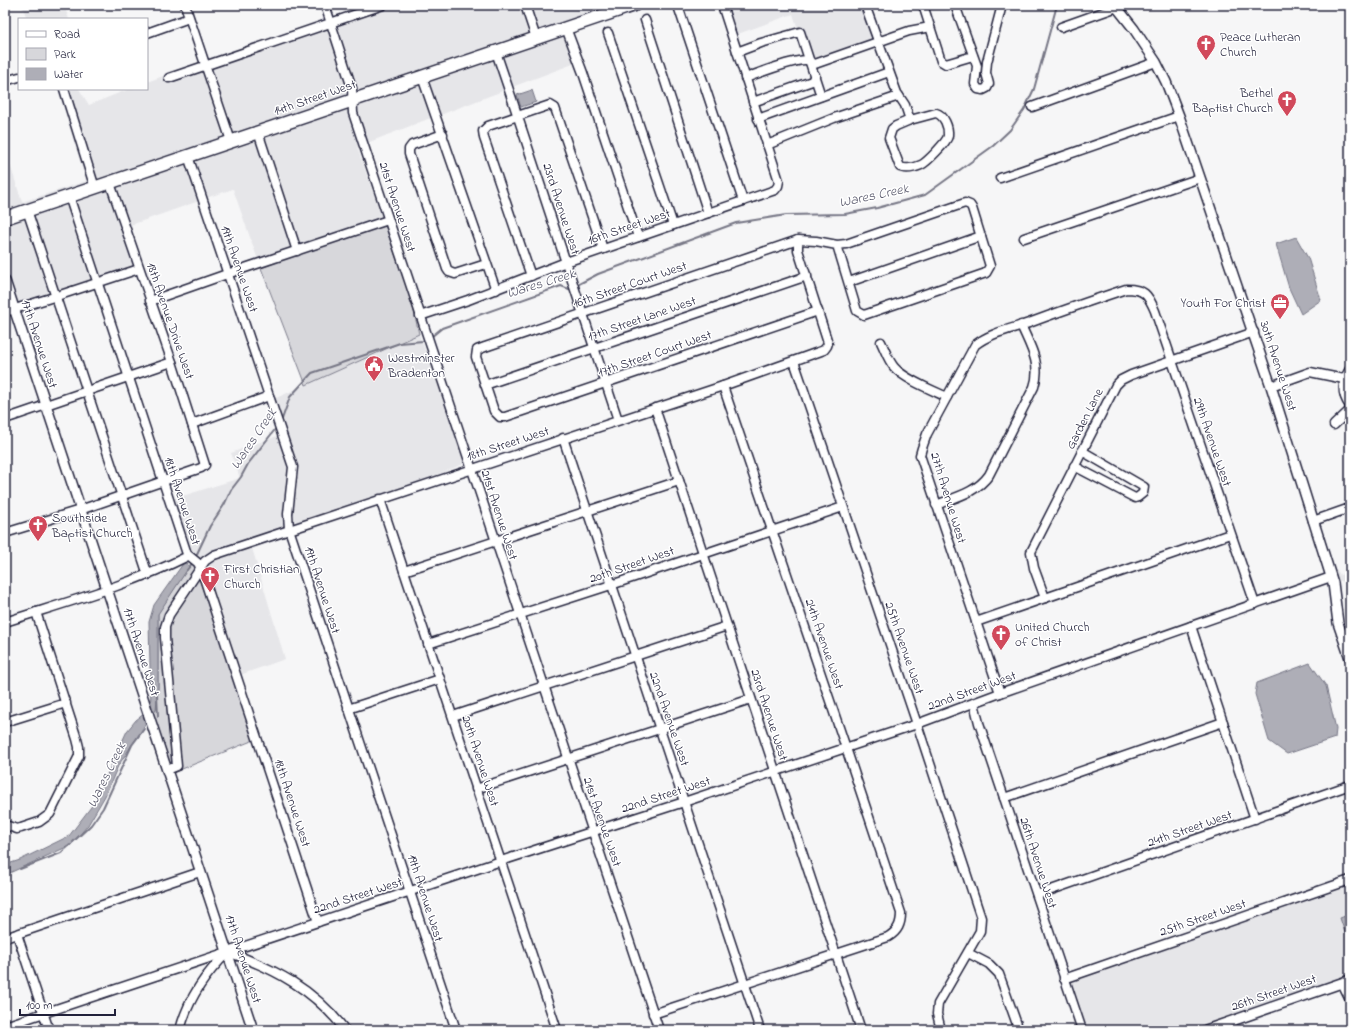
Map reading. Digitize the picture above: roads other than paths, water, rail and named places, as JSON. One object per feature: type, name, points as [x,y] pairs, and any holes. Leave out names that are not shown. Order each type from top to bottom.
[{"type":"main road","name":"14th Street West","points":[[5,218],[634,5]]},
{"type":"street","points":[[185,5],[206,65],[230,142]]},
{"type":"street","name":"21st Avenue West","points":[[326,5],[352,88],[353,113],[659,1030]]},
{"type":"street","points":[[169,78],[383,5]]},
{"type":"street","points":[[525,5],[536,38]]},
{"type":"street","points":[[722,5],[767,145],[834,118],[899,96]]},
{"type":"street","points":[[865,5],[889,72],[899,96],[905,105],[910,120]]},
{"type":"street","points":[[923,5],[941,61],[944,63],[949,63],[973,56]]},
{"type":"street","points":[[956,5],[976,66],[975,84],[978,89],[983,90],[987,88],[989,84],[986,66],[1002,5]]},
{"type":"street","points":[[1061,27],[1118,6]]},
{"type":"street","name":"30th Avenue West","points":[[1118,6],[1156,62],[1166,82],[1179,116],[1254,332],[1331,577],[1338,623],[1350,658]]},
{"type":"street","points":[[679,9],[743,201]]},
{"type":"street","points":[[148,33],[189,18]]},
{"type":"street","points":[[645,20],[708,213]]},
{"type":"street","points":[[811,63],[909,31],[930,27]]},
{"type":"street","points":[[566,28],[583,73],[638,237]]},
{"type":"street","points":[[737,52],[761,43],[800,32],[821,96]]},
{"type":"street","points":[[608,33],[673,225]]},
{"type":"street","name":"23rd Avenue West","points":[[496,52],[618,420]]},
{"type":"street","points":[[745,78],[805,59],[811,63]]},
{"type":"street","points":[[1032,107],[1156,62]]},
{"type":"street","points":[[976,66],[986,66]]},
{"type":"street","points":[[758,119],[889,72]]},
{"type":"street","points":[[753,102],[812,81],[815,75]]},
{"type":"street","points":[[5,81],[18,77]]},
{"type":"street","points":[[422,77],[496,290]]},
{"type":"street","points":[[64,90],[95,188]]},
{"type":"street","points":[[531,276],[484,138],[483,130],[488,126],[550,105],[556,110],[603,249]]},
{"type":"street","points":[[932,114],[939,114],[946,122],[948,135],[945,142],[923,165],[906,169],[900,167],[898,164],[889,136],[893,127],[910,120],[932,114]]},
{"type":"street","points":[[1000,178],[1179,116]]},
{"type":"street","points":[[258,132],[298,251]]},
{"type":"street","points":[[442,134],[412,145],[409,149],[409,154],[447,269],[452,274],[460,273],[486,264]]},
{"type":"street","name":"16th Street West","points":[[420,316],[496,290],[566,262],[774,190],[777,188],[779,181],[767,145]]},
{"type":"street","name":"19th Avenue West","points":[[188,156],[293,467],[288,514],[289,529],[456,1030]]},
{"type":"street","points":[[1024,238],[1200,178]]},
{"type":"street","name":"18th Avenue Drive West","points":[[110,183],[205,461],[205,465],[203,467],[163,481]]},
{"type":"street","name":"18th Avenue West","points":[[69,196],[163,481],[192,558],[201,569],[318,922]]},
{"type":"street","points":[[818,311],[798,250],[798,240],[816,241],[837,245],[854,242],[965,203],[972,208],[990,266],[986,273],[866,315],[857,311],[837,245]]},
{"type":"street","points":[[27,210],[57,296],[148,575]]},
{"type":"street","points":[[150,301],[388,220]]},
{"type":"street","points":[[849,282],[981,236]]},
{"type":"street","name":"16th Street Court West","points":[[485,385],[476,357],[477,350],[798,240]]},
{"type":"street","points":[[5,312],[139,269]]},
{"type":"street","name":"17th Street Lane West","points":[[485,385],[807,276]]},
{"type":"street","name":"17th Avenue West","points":[[5,281],[253,1030]]},
{"type":"street","name":"27th Avenue West","points":[[1000,693],[920,455],[923,442],[975,345],[981,340],[1126,289],[1135,289],[1142,292]]},
{"type":"street","name":"29th Avenue West","points":[[1142,292],[1150,300],[1255,604]]},
{"type":"street","name":"18th Street West","points":[[201,569],[206,561],[214,555],[723,386],[824,350],[828,343],[818,311]]},
{"type":"street","name":"17th Street Court West","points":[[485,385],[494,411],[500,417],[505,417],[818,311]]},
{"type":"street","points":[[936,505],[969,492],[983,484],[1034,387],[1038,369],[1034,355],[1021,325]]},
{"type":"street","name":"Garden Lane","points":[[1045,598],[1034,568],[1031,552],[1116,385],[1131,375],[1254,332]]},
{"type":"street","points":[[881,342],[889,360],[897,371],[947,398]]},
{"type":"street","name":"25th Avenue West","points":[[794,361],[981,918],[980,931],[938,1004],[937,1014],[941,1030]]},
{"type":"street","points":[[5,420],[172,362]]},
{"type":"street","points":[[1334,425],[1350,408],[1344,396],[1343,387],[1344,379],[1350,369]]},
{"type":"street","points":[[1271,386],[1310,372],[1344,379]]},
{"type":"street","name":"24th Avenue West","points":[[723,386],[773,530],[900,910],[900,925],[893,934],[836,954]]},
{"type":"street","points":[[192,424],[269,396]]},
{"type":"street","name":"23rd Avenue West","points":[[654,408],[861,1030]]},
{"type":"street","name":"22nd Avenue West","points":[[563,438],[760,1030]]},
{"type":"street","points":[[1074,466],[1135,498],[1141,496],[1143,493],[1144,487],[1082,451]]},
{"type":"street","points":[[5,533],[80,510],[163,481]]},
{"type":"street","points":[[404,571],[679,481]]},
{"type":"street","name":"20th Avenue West","points":[[380,499],[557,1030]]},
{"type":"street","name":"20th Street West","points":[[428,644],[611,585],[844,507]]},
{"type":"street","points":[[1313,521],[1350,508]]},
{"type":"street","points":[[976,622],[1230,534]]},
{"type":"street","points":[[5,622],[148,575],[192,558]]},
{"type":"street","points":[[167,770],[177,766],[165,627],[172,609],[201,569]]},
{"type":"street","name":"22nd Street West","points":[[5,1026],[917,724],[1000,693],[1331,577]]},
{"type":"street","points":[[5,825],[17,829],[39,822],[47,816],[52,810],[79,756],[79,747],[66,703],[36,612]]},
{"type":"street","points":[[453,716],[727,626]]},
{"type":"street","points":[[1191,626],[1255,819]]},
{"type":"street","points":[[348,709],[440,679]]},
{"type":"street","points":[[476,788],[751,699]]},
{"type":"street","points":[[5,722],[66,703]]},
{"type":"street","name":"26th Avenue West","points":[[974,703],[979,723],[1082,1030]]},
{"type":"street","points":[[1004,798],[1223,722]]},
{"type":"street","name":"24th Street West","points":[[1037,895],[1350,785]]},
{"type":"street","points":[[5,938],[200,872]]},
{"type":"street","name":"25th Street West","points":[[1064,979],[1350,880]]},
{"type":"street","points":[[17,934],[49,1030]]},
{"type":"street","points":[[180,1030],[186,1013],[201,982],[228,952],[268,968],[296,984],[322,1003],[333,1014],[345,1030]]},
{"type":"street","points":[[968,953],[988,964],[999,974],[1019,1030]]},
{"type":"street","points":[[653,1014],[836,954]]},
{"type":"street","points":[[1346,981],[1350,998]]},
{"type":"street","name":"26th Street West","points":[[1206,1030],[1226,1027],[1346,981]]},
{"type":"water","points":[[532,90],[536,102],[521,107],[517,95]]},
{"type":"water","points":[[1296,237],[1308,258],[1321,300],[1301,314],[1289,288],[1276,244]]},
{"type":"water","points":[[185,561],[189,567],[158,614],[158,687],[156,710],[152,715],[149,622],[154,605]]},
{"type":"water","points":[[1310,663],[1326,686],[1336,729],[1335,738],[1287,754],[1269,741],[1255,694],[1257,683]]},
{"type":"water","points":[[144,714],[147,722],[118,766],[105,796],[88,825],[71,845],[5,875],[5,865],[20,860],[69,836],[94,803],[127,731],[136,720]]},
{"type":"water","points":[[1348,915],[1350,920],[1350,931],[1345,933],[1340,918]]},
{"type":"waterway","name":"Wares Creek","points":[[577,285],[598,274],[736,223],[786,215],[845,214],[877,208],[925,195],[993,146],[1010,130],[1024,110],[1034,89],[1057,5]]},
{"type":"waterway","name":"Wares Creek","points":[[431,337],[442,328],[561,286],[569,289],[573,287]]},
{"type":"waterway","name":"Wares Creek","points":[[281,422],[290,397],[312,373],[400,343],[423,341],[427,339]]},
{"type":"waterway","name":"Wares Creek","points":[[195,558],[210,526],[224,505],[231,490],[241,477],[248,464],[277,427]]},
{"type":"waterway","name":"Wares Creek","points":[[187,570],[193,562]]},
{"type":"waterway","name":"Wares Creek","points":[[157,695],[158,716]]},
{"type":"waterway","name":"Wares Creek","points":[[73,842],[91,825],[103,808],[132,745],[144,729]]},
{"type":"waterway","name":"Wares Creek","points":[[20,869],[61,853],[70,845]]},
{"type":"place","name":"Peace Lutheran Church","points":[[1206,61]]},
{"type":"place","name":"Bethel Baptist Church","points":[[1287,117]]},
{"type":"place","name":"Youth For Christ","points":[[1280,320]]},
{"type":"place","name":"Westminster Bradenton","points":[[374,382]]},
{"type":"place","name":"Southside Baptist Church","points":[[38,542]]},
{"type":"place","name":"First Christian Church","points":[[210,593]]},
{"type":"place","name":"United Church of Christ","points":[[1001,651]]}]
